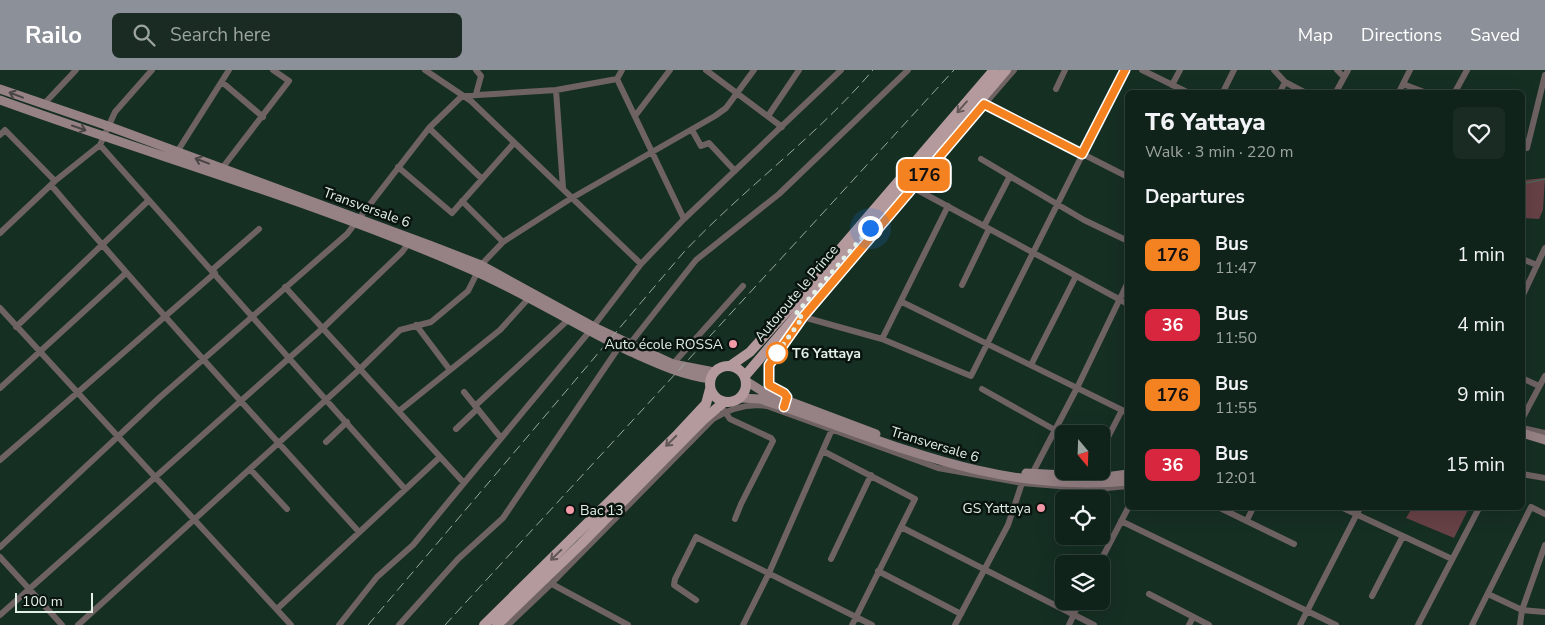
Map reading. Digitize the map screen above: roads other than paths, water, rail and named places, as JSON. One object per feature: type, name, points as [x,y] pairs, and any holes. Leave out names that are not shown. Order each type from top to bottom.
[{"type":"main road","name":"Autoroute le Prince","points":[[730,366],[750,352],[788,310],[994,70]]},
{"type":"main road","name":"Autoroute le Prince","points":[[746,379],[982,103],[1006,70]]},
{"type":"main road","name":"Transversale 6","points":[[0,89],[177,152],[219,172]]},
{"type":"main road","name":"Transversale 6","points":[[0,100],[102,141],[219,172],[359,221],[479,268],[625,347],[671,367],[712,380]]},
{"type":"main road","name":"Transversale 6","points":[[359,221],[408,244],[479,268],[528,299],[592,330]]},
{"type":"main road","points":[[484,625],[684,428],[706,404],[712,380],[722,367],[730,366],[741,371],[746,379],[745,391],[741,398],[703,420],[548,581],[497,625]]},
{"type":"main road","name":"Transversale 6","points":[[746,379],[762,391],[833,427],[938,462],[1023,481],[1065,483],[1125,481]]},
{"type":"main road","points":[[712,380],[713,395],[723,407]]},
{"type":"main road","name":"Transversale 6","points":[[741,398],[786,404],[941,456],[986,468],[1032,474],[1105,477],[1125,474]]},
{"type":"main road","points":[[1525,434],[1545,440]]},
{"type":"main road","points":[[1525,440],[1545,445]]},
{"type":"street","points":[[42,105],[76,70]]},
{"type":"street","points":[[0,233],[53,183],[102,141],[108,126],[123,101],[152,70]]},
{"type":"street","points":[[177,152],[229,70]]},
{"type":"street","points":[[219,172],[289,81],[273,70]]},
{"type":"street","points":[[425,70],[462,96],[563,188],[570,199],[641,264]]},
{"type":"street","points":[[476,70],[481,76],[476,94]]},
{"type":"street","points":[[617,79],[622,70]]},
{"type":"street","points":[[635,116],[670,70]]},
{"type":"street","points":[[706,70],[782,128]]},
{"type":"street","points":[[78,625],[360,369],[400,330],[431,322],[468,291],[479,268],[503,242],[570,199],[651,151],[692,130],[726,108],[754,70]]},
{"type":"street","points":[[768,116],[799,70]]},
{"type":"street","points":[[339,625],[377,577],[413,545],[592,330],[641,264],[684,219],[841,70]]},
{"type":"street","points":[[399,625],[458,559],[502,518],[625,347],[696,260],[779,194],[908,70]]},
{"type":"street","points":[[1014,70],[982,103],[1125,176]]},
{"type":"street","points":[[1056,90],[1065,70]]},
{"type":"street","points":[[786,404],[784,393],[769,385],[769,365],[799,316],[882,339],[972,376],[1125,70]]},
{"type":"street","points":[[1142,70],[1183,90]]},
{"type":"street","points":[[1172,85],[1180,70]]},
{"type":"street","points":[[1224,90],[1234,70]]},
{"type":"street","points":[[1274,70],[1284,82],[1300,90]]},
{"type":"street","points":[[1337,70],[1344,77]]},
{"type":"street","points":[[1337,90],[1348,70]]},
{"type":"street","points":[[1400,90],[1410,70]]},
{"type":"street","points":[[1456,90],[1467,70]]},
{"type":"street","points":[[1527,148],[1545,75]]},
{"type":"street","points":[[0,547],[117,437],[359,221],[429,128],[462,96],[556,90],[617,79]]},
{"type":"street","points":[[617,79],[684,219]]},
{"type":"street","points":[[222,82],[263,116]]},
{"type":"street","points":[[1281,90],[1284,82]]},
{"type":"street","points":[[1403,84],[1419,90]]},
{"type":"street","points":[[556,90],[563,188]]},
{"type":"street","points":[[429,128],[482,179]]},
{"type":"street","points":[[0,135],[4,130],[53,183],[103,246],[166,315],[202,360],[359,532]]},
{"type":"street","points":[[692,130],[701,146],[710,143],[735,171]]},
{"type":"street","points":[[102,141],[148,201],[213,271],[406,489]]},
{"type":"street","points":[[398,168],[452,213],[514,143]]},
{"type":"street","points":[[981,159],[1084,220],[1125,240]]},
{"type":"street","points":[[962,285],[1010,176]]},
{"type":"street","points":[[910,186],[1125,303]]},
{"type":"street","points":[[16,327],[148,201]]},
{"type":"street","points":[[462,201],[503,242]]},
{"type":"street","points":[[882,339],[948,206]]},
{"type":"street","points":[[0,460],[166,315],[259,229]]},
{"type":"street","points":[[0,615],[155,479],[288,357],[323,328],[408,244]]},
{"type":"street","points":[[1525,291],[1545,248]]},
{"type":"street","points":[[1525,260],[1537,265]]},
{"type":"street","points":[[0,388],[126,273]]},
{"type":"street","points":[[1031,365],[1076,276]]},
{"type":"street","points":[[671,367],[743,286]]},
{"type":"street","points":[[285,287],[464,483]]},
{"type":"street","points":[[1058,425],[1078,388],[1125,288]]},
{"type":"street","points":[[399,411],[500,330],[528,299]]},
{"type":"street","points":[[902,302],[1125,411],[1110,436]]},
{"type":"street","points":[[0,308],[291,625]]},
{"type":"street","points":[[456,429],[568,320]]},
{"type":"street","points":[[416,325],[450,370]]},
{"type":"street","points":[[1525,412],[1545,376]]},
{"type":"street","points":[[1525,379],[1539,386]]},
{"type":"street","points":[[982,389],[1055,430],[1032,474]]},
{"type":"street","points":[[464,392],[501,438]]},
{"type":"street","points":[[735,519],[773,441],[772,438],[730,419],[723,407],[753,401],[833,427],[769,574],[743,625]]},
{"type":"street","points":[[326,442],[347,422]]},
{"type":"street","points":[[1525,429],[1545,433]]},
{"type":"street","points":[[823,451],[914,497],[852,625]]},
{"type":"street","points":[[278,609],[440,457]]},
{"type":"street","points":[[250,469],[287,509]]},
{"type":"street","points":[[831,558],[871,474]]},
{"type":"street","points":[[1525,475],[1545,478]]},
{"type":"street","points":[[955,625],[1008,525],[1023,481],[1096,489],[1125,486]]},
{"type":"street","points":[[1472,625],[1531,507],[1545,514]]},
{"type":"street","points":[[1104,555],[1127,510]]},
{"type":"street","points":[[1224,510],[1294,544]]},
{"type":"street","points":[[1247,520],[1252,510]]},
{"type":"street","points":[[1418,625],[1477,510]]},
{"type":"street","points":[[1300,625],[1358,511],[1403,536],[1452,559]]},
{"type":"street","points":[[1121,521],[1336,625]]},
{"type":"street","points":[[901,527],[1094,625]]},
{"type":"street","points":[[1372,596],[1403,536]]},
{"type":"street","points":[[696,600],[674,585],[674,579],[696,537],[872,625]]},
{"type":"street","points":[[1520,625],[1522,610],[1545,545]]},
{"type":"street","points":[[0,557],[62,625]]},
{"type":"street","points":[[878,571],[961,614]]},
{"type":"street","points":[[508,625],[548,581],[628,625]]},
{"type":"street","points":[[1149,594],[1209,625]]},
{"type":"street","points":[[1488,594],[1522,610],[1545,612]]},
{"type":"street","points":[[1069,625],[1076,610]]},
{"type":"street","points":[[1189,625],[1193,617]]},
{"type":"waterway","points":[[1525,183],[1545,179]]},
{"type":"railway","points":[[368,625],[683,253],[730,207],[828,118],[873,70]]},
{"type":"railway","points":[[445,625],[954,70]]},
{"type":"place","name":"Auto école ROSSA","points":[[733,344]]},
{"type":"place","name":"T6 Yattaya","points":[[777,353]]},
{"type":"place","name":"GS Yattaya","points":[[1041,508]]},
{"type":"place","name":"Bac 13","points":[[570,510]]}]
